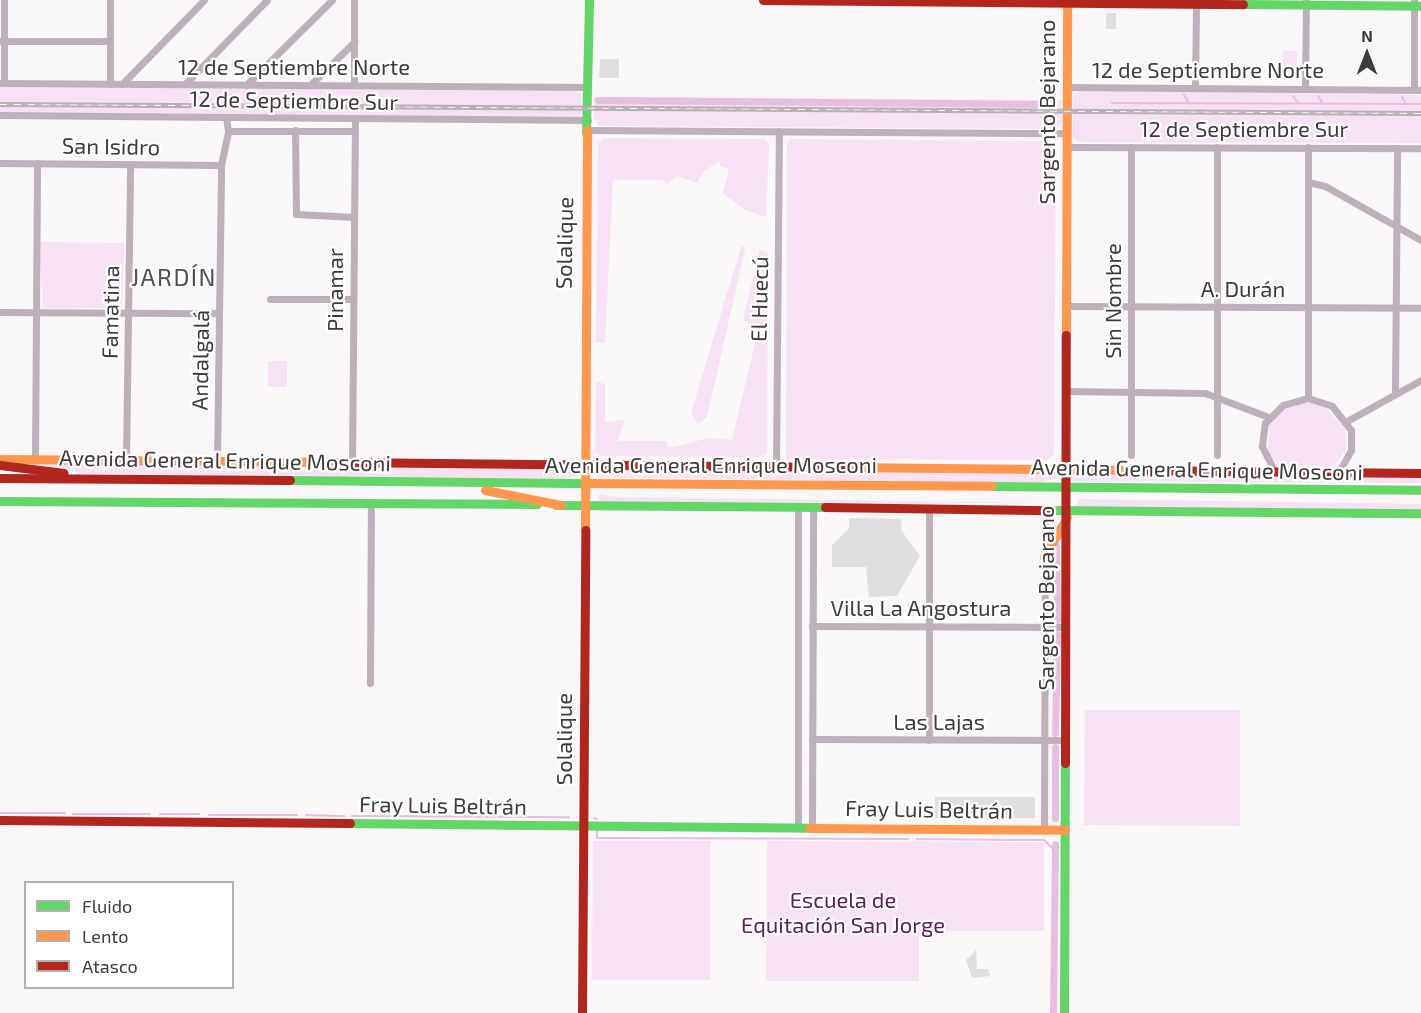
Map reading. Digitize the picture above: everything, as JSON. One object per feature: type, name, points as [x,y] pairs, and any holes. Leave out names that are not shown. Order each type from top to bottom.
[{"type":"main road","name":"Solalique","points":[[582,1013],[589,0]]},
{"type":"main road","points":[[763,0],[1416,4]]},
{"type":"main road","name":"Sargento Bejarano","points":[[1064,1013],[1067,2]]},
{"type":"main road","points":[[0,459],[1421,473]]},
{"type":"main road","points":[[0,465],[99,479]]},
{"type":"main road","name":"Avenida General Enrique Mosconi","points":[[0,478],[585,487],[1066,491],[1421,490]]},
{"type":"main road","name":"Avenida General Enrique Mosconi","points":[[0,486],[486,490],[585,487]]},
{"type":"main road","points":[[486,490],[561,505]]},
{"type":"main road","name":"Avenida General Enrique Mosconi","points":[[1066,491],[1421,498]]},
{"type":"main road","points":[[0,501],[813,507],[1045,510],[1067,514],[1421,513]]},
{"type":"main road","points":[[1044,557],[1067,514]]},
{"type":"main road","name":"Fray Luis Beltrán","points":[[0,820],[1065,830]]},
{"type":"street","points":[[2,83],[4,0]]},
{"type":"street","points":[[110,0],[110,84]]},
{"type":"street","points":[[122,84],[204,0]]},
{"type":"street","points":[[185,84],[267,0]]},
{"type":"street","points":[[246,85],[332,0]]},
{"type":"street","points":[[354,0],[354,85]]},
{"type":"street","points":[[1195,88],[1196,2]]},
{"type":"street","points":[[1305,3],[1305,89]]},
{"type":"street","points":[[1416,4],[1417,90]]},
{"type":"street","points":[[2,41],[110,41]]},
{"type":"street","points":[[310,85],[354,42]]},
{"type":"street","name":"12 de Septiembre Norte","points":[[2,83],[588,87]]},
{"type":"street","name":"12 de Septiembre Norte","points":[[1066,87],[1417,90]]},
{"type":"street","name":"12 de Septiembre Sur","points":[[0,115],[355,118],[779,131]]},
{"type":"street","name":"Andalgalá","points":[[217,461],[221,165],[228,131],[226,117]]},
{"type":"street","name":"Pinamar","points":[[352,463],[355,118]]},
{"type":"street","points":[[295,130],[296,214],[354,217]]},
{"type":"street","points":[[228,131],[354,131]]},
{"type":"street","points":[[779,131],[1066,133]]},
{"type":"street","name":"El Huecú","points":[[776,466],[779,131]]},
{"type":"street","name":"12 de Septiembre Sur","points":[[1066,147],[1421,148]]},
{"type":"street","name":"Sin Nombre","points":[[1131,147],[1131,454]]},
{"type":"street","points":[[1217,147],[1217,455]]},
{"type":"street","points":[[1308,147],[1308,398]]},
{"type":"street","points":[[1395,392],[1397,148]]},
{"type":"street","name":"San Isidro","points":[[0,163],[221,165]]},
{"type":"street","points":[[35,459],[37,163]]},
{"type":"street","name":"Famatina","points":[[126,460],[130,164]]},
{"type":"street","points":[[1308,183],[1325,186],[1421,240]]},
{"type":"street","points":[[270,299],[353,299]]},
{"type":"street","name":"A. Durán","points":[[1065,306],[1421,308]]},
{"type":"street","points":[[0,312],[219,313]]},
{"type":"street","points":[[1347,421],[1395,392],[1421,380]]},
{"type":"street","points":[[1065,390],[1217,396],[1269,417]]},
{"type":"street","points":[[1275,472],[1262,446],[1269,417],[1291,401],[1308,398],[1332,406],[1347,421],[1352,444],[1339,472]]},
{"type":"street","points":[[370,683],[371,503]]},
{"type":"street","points":[[798,507],[798,828]]},
{"type":"street","points":[[812,828],[813,507]]},
{"type":"street","points":[[928,509],[929,740]]},
{"type":"street","name":"Sargento Bejarano","points":[[1044,830],[1045,510]]},
{"type":"street","name":"Villa La Angostura","points":[[812,626],[1066,627]]},
{"type":"street","name":"Las Lajas","points":[[812,739],[1065,740]]},
{"type":"green space","points":[[1283,51],[1297,51],[1297,76],[1283,76]]},
{"type":"green space","points":[[0,87],[575,91],[581,94],[582,110],[579,117],[0,113]]},
{"type":"green space","points":[[1080,90],[1421,95],[1421,143],[1079,142],[1073,137],[1073,97]]},
{"type":"green space","points":[[594,97],[1061,100],[1062,124],[1054,129],[599,126],[594,119]]},
{"type":"green space","points":[[603,138],[765,139],[769,144],[766,217],[745,210],[723,193],[729,169],[720,166],[720,161],[704,171],[697,183],[677,176],[666,185],[663,180],[613,180],[605,343],[596,343],[598,143]]},
{"type":"green space","points":[[792,139],[1050,141],[1056,146],[1054,454],[1047,460],[786,459],[787,144]]},
{"type":"green space","points":[[40,242],[124,243],[122,308],[43,308]]},
{"type":"green space","points":[[742,244],[745,249],[707,417],[698,424],[691,413]]},
{"type":"green space","points":[[760,249],[768,254],[767,453],[762,457],[600,456],[595,452],[596,382],[605,384],[605,422],[624,420],[618,441],[666,441],[668,447],[675,447],[708,438],[732,440],[758,331],[743,320]]},
{"type":"green space","points":[[268,361],[287,361],[287,387],[268,387]]},
{"type":"green space","points":[[1306,402],[1323,406],[1345,428],[1346,450],[1333,467],[1281,467],[1268,453],[1270,422],[1287,408]]},
{"type":"green space","points":[[4,463],[579,469],[581,475],[563,479],[86,473]]},
{"type":"green space","points":[[595,468],[1055,474],[1057,478],[1040,483],[598,477]]},
{"type":"green space","points":[[1074,473],[1421,476],[1421,483],[1074,481],[1070,477]]},
{"type":"green space","points":[[599,494],[617,497],[1057,503],[598,502]]},
{"type":"green space","points":[[1078,499],[1421,504],[1421,510],[1077,507]]},
{"type":"green space","points":[[1085,710],[1240,710],[1240,826],[1084,825]]},
{"type":"green space","points":[[593,841],[710,841],[710,980],[592,980]]},
{"type":"green space","name":"Escuela de Equitación San Jorge","points":[[767,841],[1044,842],[1044,931],[919,931],[919,981],[766,981]]},
{"type":"building","points":[[1106,13],[1116,13],[1116,29],[1106,29]]},
{"type":"building","points":[[600,59],[619,59],[619,78],[599,78]]},
{"type":"building","points":[[849,518],[902,519],[901,530],[920,556],[897,596],[869,597],[866,567],[832,567],[832,545],[849,528]]},
{"type":"building","points":[[935,797],[1035,797],[1035,818],[935,818]]},
{"type":"building","points":[[976,950],[977,969],[988,969],[990,976],[972,978],[966,960]]},
{"type":"waterway","points":[[1184,95],[1189,103]]},
{"type":"waterway","points":[[1293,96],[1298,103]]},
{"type":"waterway","points":[[1318,96],[1323,104]]},
{"type":"waterway","points":[[1402,97],[1406,104]]},
{"type":"waterway","points":[[598,100],[1050,104],[1051,109]]},
{"type":"waterway","points":[[1112,103],[1421,104]]},
{"type":"waterway","points":[[1052,113],[1053,120]]},
{"type":"waterway","points":[[1056,546],[1057,620]]},
{"type":"waterway","points":[[1055,733],[1057,634]]},
{"type":"waterway","points":[[1055,747],[1055,818]]},
{"type":"waterway","points":[[0,813],[65,813]]},
{"type":"waterway","points":[[73,814],[150,814]]},
{"type":"waterway","points":[[160,814],[199,814]]},
{"type":"waterway","points":[[209,815],[297,815]]},
{"type":"waterway","points":[[306,815],[344,816]]},
{"type":"waterway","points":[[352,816],[569,817]]},
{"type":"waterway","points":[[597,831],[597,838],[908,839]]},
{"type":"waterway","points":[[917,839],[1044,840],[1055,851]]},
{"type":"waterway","points":[[1053,1013],[1055,844]]},
{"type":"railway","points":[[0,104],[1421,113]]},
{"type":"traffic: fast","points":[[586,133],[589,0]]},
{"type":"traffic: fast","points":[[1243,4],[1421,6]]},
{"type":"traffic: fast","points":[[290,480],[590,483]]},
{"type":"traffic: fast","points":[[992,486],[1421,490]]},
{"type":"traffic: fast","points":[[0,501],[537,504]]},
{"type":"traffic: fast","points":[[556,505],[825,507]]},
{"type":"traffic: fast","points":[[1051,510],[1421,513]]},
{"type":"traffic: fast","points":[[1064,1013],[1065,763]]},
{"type":"traffic: fast","points":[[350,823],[809,828]]},
{"type":"traffic: slow","points":[[1066,335],[1067,0]]},
{"type":"traffic: slow","points":[[585,530],[587,130]]},
{"type":"traffic: slow","points":[[0,459],[341,462]]},
{"type":"traffic: slow","points":[[844,467],[1137,470]]},
{"type":"traffic: slow","points":[[590,483],[992,486]]},
{"type":"traffic: slow","points":[[485,490],[561,505]]},
{"type":"traffic: slow","points":[[1044,557],[1067,517]]},
{"type":"traffic: slow","points":[[809,828],[1065,830]]},
{"type":"traffic: jam","points":[[763,0],[1243,4]]},
{"type":"traffic: jam","points":[[1065,763],[1066,335]]},
{"type":"traffic: jam","points":[[341,462],[844,467]]},
{"type":"traffic: jam","points":[[0,465],[63,473]]},
{"type":"traffic: jam","points":[[1137,470],[1421,473]]},
{"type":"traffic: jam","points":[[0,478],[290,480]]},
{"type":"traffic: jam","points":[[825,507],[1051,510]]},
{"type":"traffic: jam","points":[[582,1013],[585,530]]},
{"type":"traffic: jam","points":[[0,820],[350,823]]},
{"type":"district","name":"JARDÍN","points":[[174,277]]}]
